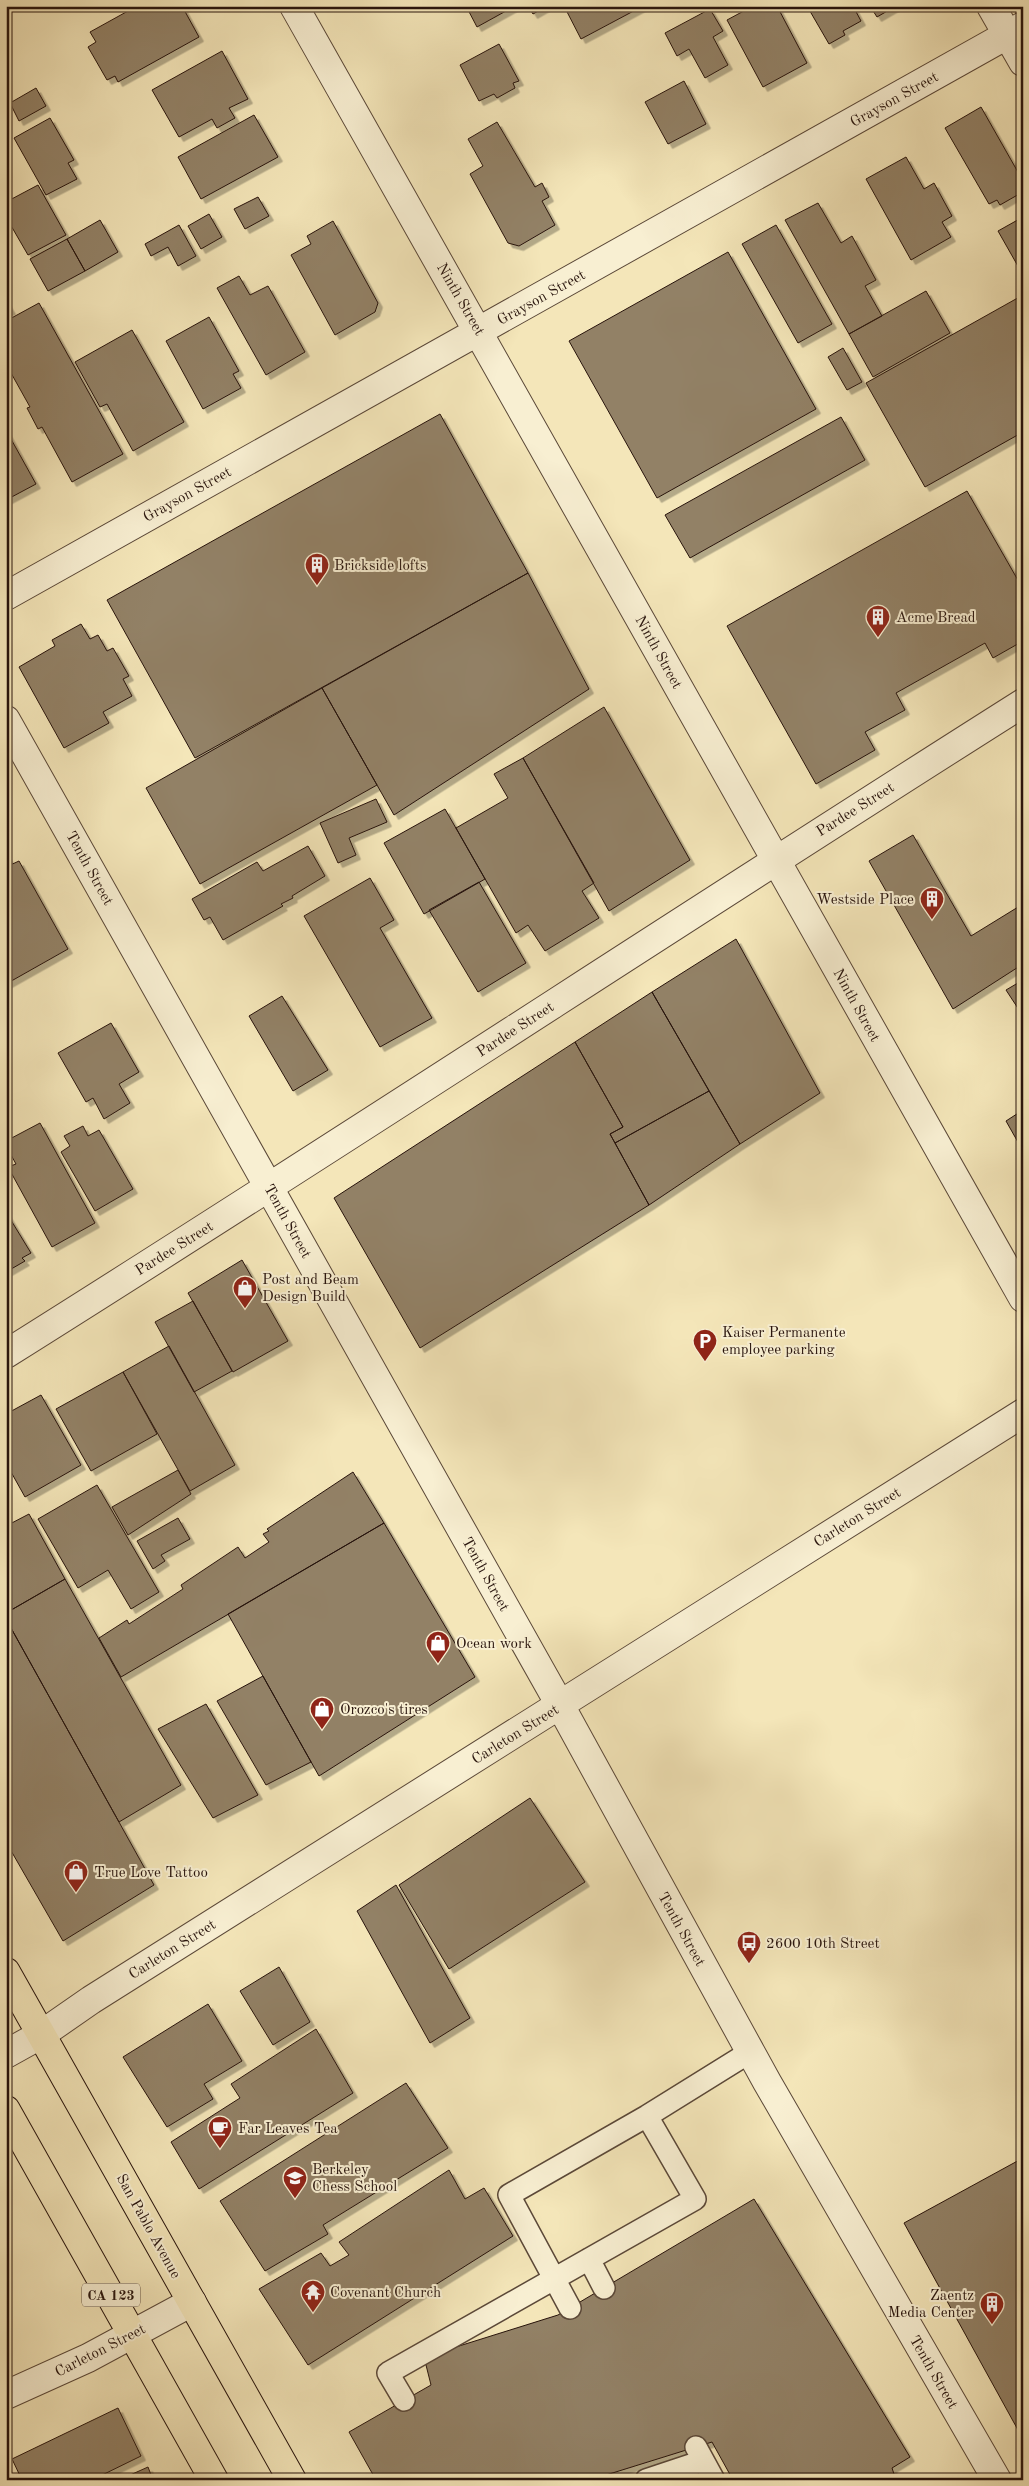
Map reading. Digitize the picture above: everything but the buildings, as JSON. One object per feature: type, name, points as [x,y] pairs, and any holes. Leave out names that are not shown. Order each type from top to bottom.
[{"type":"main road","name":"San Pablo Avenue","points":[[6,1972],[292,2480]]},
{"type":"main road","name":"CA 123","points":[[6,2110],[214,2480]]},
{"type":"street","name":"Ninth Street","points":[[294,6],[1023,1298]]},
{"type":"street","points":[[991,6],[1015,31],[1023,62]]},
{"type":"street","name":"Grayson Street","points":[[6,596],[1015,31]]},
{"type":"street","name":"Pardee Street","points":[[6,1354],[270,1188],[776,860],[1023,703]]},
{"type":"street","name":"Tenth Street","points":[[6,720],[560,1705],[750,2052],[997,2480]]},
{"type":"street","name":"Carleton Street","points":[[6,2054],[42,2034],[91,2000],[1023,1413]]},
{"type":"street","name":"Carleton Street","points":[[6,2395],[88,2358],[192,2302]]},
{"type":"lane","points":[[570,2308],[509,2195],[647,2116],[750,2052]]},
{"type":"lane","points":[[404,2400],[388,2373],[695,2198],[647,2116]]},
{"type":"lane","points":[[589,2260],[604,2288]]},
{"type":"lane","points":[[653,2472],[700,2454],[714,2480]]},
{"type":"place","name":"Brickside lofts","points":[[317,586]]},
{"type":"place","name":"Acme Bread","points":[[878,638]]},
{"type":"place","name":"Westside Place","points":[[932,920]]},
{"type":"place","name":"Post and Beam Design Build","points":[[245,1309]]},
{"type":"place","name":"Kaiser Permanente employee parking","points":[[705,1362]]},
{"type":"place","name":"Ocean work","points":[[438,1664]]},
{"type":"place","name":"Orozco's tires","points":[[322,1730]]},
{"type":"place","name":"True Love Tattoo","points":[[76,1893]]},
{"type":"place","name":"2600 10th Street","points":[[749,1964]]},
{"type":"place","name":"Far Leaves Tea","points":[[220,2149]]},
{"type":"place","name":"Berkeley Chess School","points":[[295,2199]]},
{"type":"place","name":"Covenant Church","points":[[313,2313]]},
{"type":"place","name":"Zaentz Media Center","points":[[992,2325]]}]
